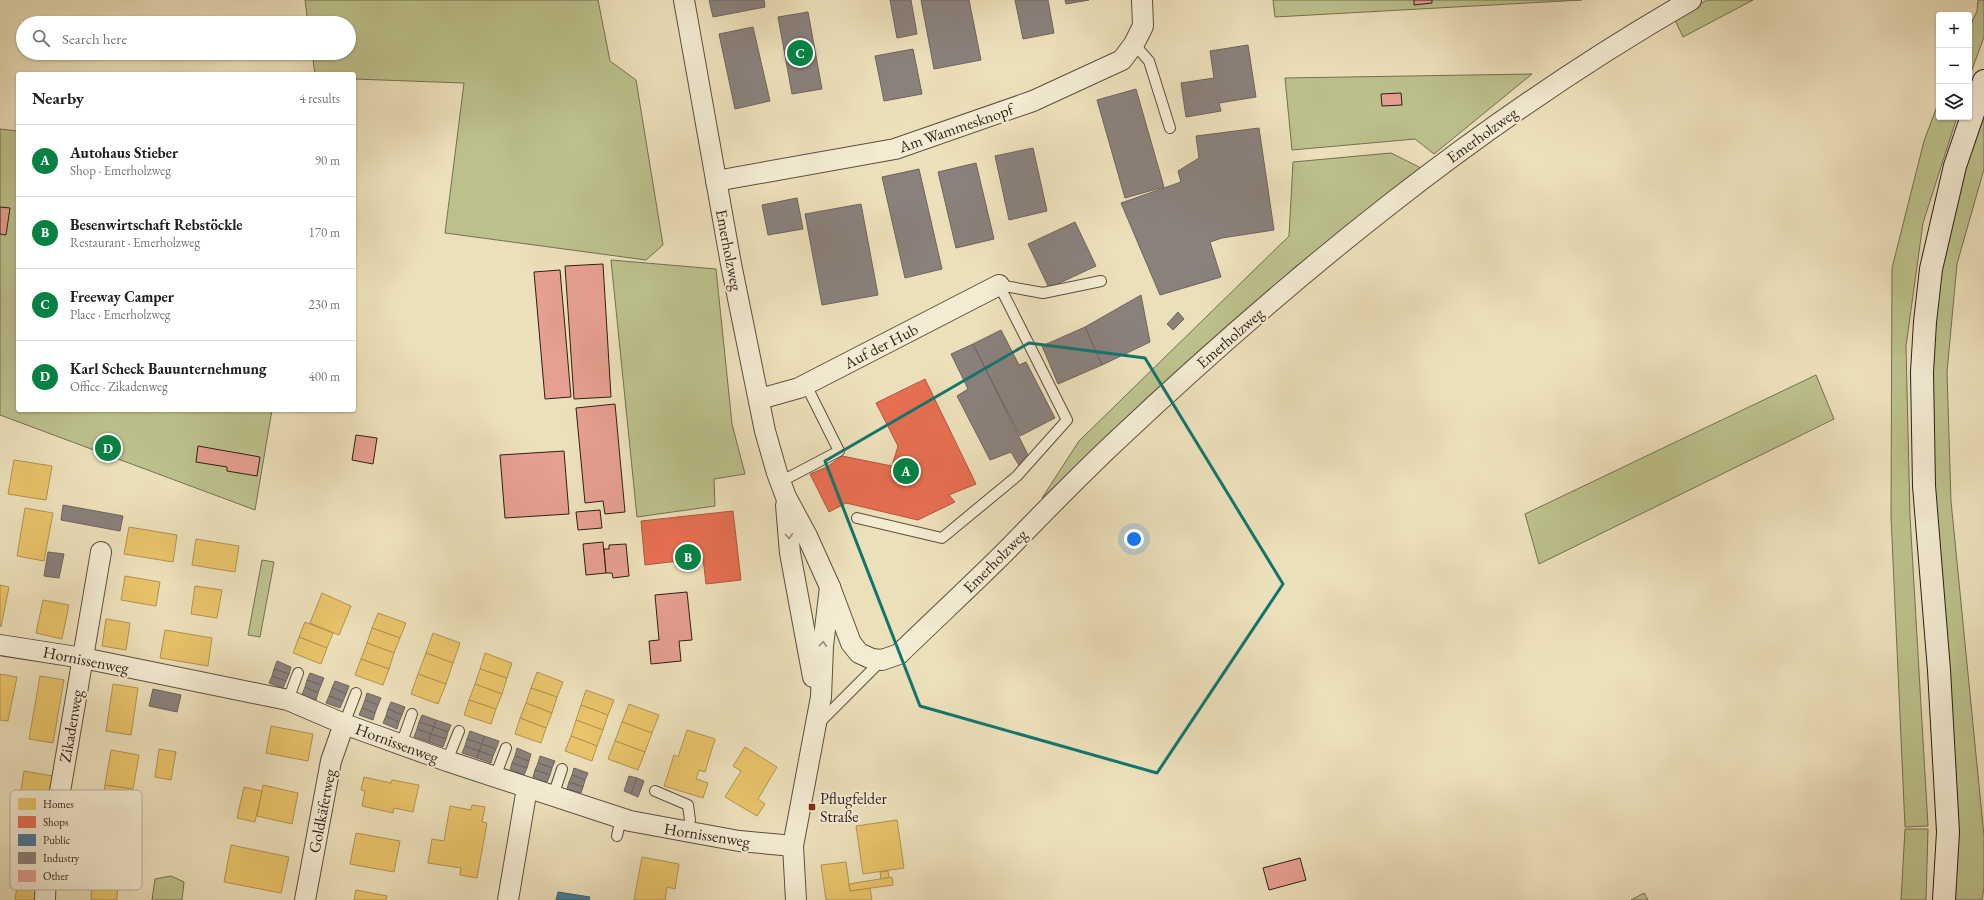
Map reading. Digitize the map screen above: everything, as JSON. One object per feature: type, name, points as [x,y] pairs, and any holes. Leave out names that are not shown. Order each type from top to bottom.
[{"type":"main road","points":[[1944,900],[1948,832],[1939,670],[1924,486],[1923,364],[1925,322],[1931,269],[1954,166],[1984,81]]},
{"type":"street","name":"Emerholzweg","points":[[684,0],[716,181],[760,399],[765,431],[783,490],[807,536],[830,587],[851,643],[859,653],[882,660],[899,654],[1112,445],[1193,370],[1312,266],[1436,169],[1515,111],[1595,56],[1691,0]]},
{"type":"street","name":"Am Wammesknopf","points":[[716,181],[895,149],[1034,101],[1122,60],[1134,44],[1143,26],[1142,0]]},
{"type":"street","name":"Auf der Hub","points":[[760,399],[800,388],[999,285]]},
{"type":"street","name":"Emerholzweg","points":[[783,490],[790,553],[815,689],[817,725]]},
{"type":"street","name":"Zikadenweg","points":[[60,790],[101,552]]},
{"type":"street","name":"Emerholzweg","points":[[793,846],[817,725],[821,697],[825,624],[830,587]]},
{"type":"street","name":"Hornissenweg","points":[[0,644],[83,658],[288,700],[344,724],[401,745],[553,796],[619,827],[686,832],[739,841],[793,846]]},
{"type":"street","name":"Goldkäferweg","points":[[305,900],[331,761],[344,724]]},
{"type":"street","points":[[508,900],[527,788]]},
{"type":"street","points":[[793,846],[796,900]]},
{"type":"street","name":"Zikadenweg","points":[[45,890],[45,900]]},
{"type":"lane","points":[[1134,44],[1149,61],[1170,128]]},
{"type":"lane","points":[[999,285],[1043,293],[1101,281]]},
{"type":"lane","points":[[857,518],[942,538],[1017,476],[1067,420],[999,285]]},
{"type":"lane","points":[[783,490],[839,451],[806,384]]},
{"type":"lane","points":[[817,725],[882,660]]},
{"type":"lane","points":[[288,700],[298,673]]},
{"type":"lane","points":[[344,724],[356,693]]},
{"type":"lane","points":[[401,745],[412,714]]},
{"type":"lane","points":[[447,761],[459,731]]},
{"type":"lane","points":[[495,777],[506,748]]},
{"type":"lane","points":[[553,796],[562,769]]},
{"type":"lane","points":[[655,791],[688,805],[690,820],[686,832]]},
{"type":"highlighted area","points":[[1029,343],[1145,358],[1283,584],[1157,773],[920,706],[825,461]]},
{"type":"green space","points":[[305,0],[598,0],[610,61],[636,80],[663,245],[646,260],[445,233],[464,83],[356,79],[356,72],[315,72],[313,60],[356,60],[356,16],[307,16]]},
{"type":"green space","points":[[1273,0],[1582,0],[1275,17]]},
{"type":"green space","points":[[1707,0],[1753,0],[1683,37],[1674,18]]},
{"type":"green space","points":[[1978,0],[1984,0],[1984,37],[1972,70],[1972,22],[1977,11]]},
{"type":"green space","points":[[1532,74],[1434,154],[1415,139],[1292,150],[1285,78]]},
{"type":"green space","points":[[1984,81],[1984,169],[1957,264],[1947,372],[1951,501],[1984,836],[1984,887],[1982,900],[1944,900],[1922,372],[1955,166],[1971,120],[1972,120]]},
{"type":"green space","points":[[1936,109],[1936,120],[1956,120],[1923,223],[1906,346],[1910,516],[1928,826],[1905,827],[1891,516],[1892,268],[1924,141]]},
{"type":"green space","points":[[0,129],[16,131],[16,412],[272,412],[255,510],[0,415]]},
{"type":"green space","points":[[1391,153],[1425,170],[1295,267],[1042,498],[1079,441],[1289,236],[1293,162]]},
{"type":"green space","points":[[611,260],[716,269],[732,424],[745,474],[714,479],[715,506],[637,517]]},
{"type":"green space","points":[[1816,375],[1834,419],[1539,564],[1525,514]]},
{"type":"green space","points":[[262,560],[274,562],[260,637],[248,635]]},
{"type":"green space","points":[[1905,829],[1928,829],[1926,900],[1901,900]]},
{"type":"green space","points":[[171,876],[184,882],[182,900],[152,900],[155,879]]},
{"type":"green space","points":[[1644,893],[1648,900],[1631,900]]},
{"type":"building: Homes","points":[[14,460],[52,466],[46,500],[8,494]]},
{"type":"building: Homes","points":[[25,508],[53,513],[44,561],[17,556]]},
{"type":"building: Homes","points":[[129,527],[177,535],[173,562],[124,554]]},
{"type":"building: Homes","points":[[196,539],[239,546],[235,572],[192,565]]},
{"type":"building: Homes","points":[[125,576],[160,582],[156,606],[121,600]]},
{"type":"building: Homes","points":[[0,585],[9,587],[1,627],[0,626]]},
{"type":"building: Homes","points":[[195,586],[222,590],[217,618],[191,614]]},
{"type":"building: Homes","points":[[322,593],[351,606],[339,635],[310,623]]},
{"type":"building: Homes","points":[[43,600],[69,605],[62,639],[36,633]]},
{"type":"building: Homes","points":[[378,613],[406,623],[400,638],[372,628]]},
{"type":"building: Homes","points":[[106,619],[130,623],[126,650],[102,646]]},
{"type":"building: Homes","points":[[305,622],[333,633],[327,648],[299,637]]},
{"type":"building: Homes","points":[[372,628],[400,638],[394,653],[367,643]]},
{"type":"building: Homes","points":[[165,630],[212,638],[208,666],[160,658]]},
{"type":"building: Homes","points":[[433,633],[460,643],[453,663],[426,653]]},
{"type":"building: Homes","points":[[299,637],[327,648],[321,664],[293,653]]},
{"type":"building: Homes","points":[[367,643],[394,653],[389,669],[361,659]]},
{"type":"building: Homes","points":[[426,653],[453,663],[446,684],[418,674]]},
{"type":"building: Homes","points":[[485,653],[512,663],[507,678],[480,669]]},
{"type":"building: Homes","points":[[361,659],[389,669],[383,685],[355,675]]},
{"type":"building: Homes","points":[[480,669],[507,678],[502,694],[475,684]]},
{"type":"building: Homes","points":[[537,672],[563,682],[557,697],[531,688]]},
{"type":"building: Homes","points":[[0,674],[17,677],[8,721],[0,720]]},
{"type":"building: Homes","points":[[418,674],[446,684],[438,704],[411,694]]},
{"type":"building: Homes","points":[[40,676],[64,680],[53,743],[29,739]]},
{"type":"building: Homes","points":[[113,684],[138,688],[131,735],[106,731]]},
{"type":"building: Homes","points":[[475,684],[502,694],[496,709],[469,700]]},
{"type":"building: Homes","points":[[531,688],[557,697],[552,713],[526,703]]},
{"type":"building: Homes","points":[[586,690],[614,700],[608,715],[581,705]]},
{"type":"building: Homes","points":[[469,700],[496,709],[491,724],[464,715]]},
{"type":"building: Homes","points":[[526,703],[552,713],[546,728],[520,718]]},
{"type":"building: Homes","points":[[629,704],[659,715],[652,733],[622,722]]},
{"type":"building: Homes","points":[[581,705],[608,715],[603,730],[576,720]]},
{"type":"building: Homes","points":[[520,718],[546,728],[541,743],[515,734]]},
{"type":"building: Homes","points":[[576,720],[603,730],[597,746],[571,736]]},
{"type":"building: Homes","points":[[622,722],[652,733],[645,752],[615,741]]},
{"type":"building: Homes","points":[[271,726],[313,734],[308,761],[266,753]]},
{"type":"building: Homes","points":[[687,730],[715,739],[705,772],[699,770],[696,779],[708,783],[703,798],[664,786],[674,755],[678,757]]},
{"type":"building: Homes","points":[[571,736],[597,746],[592,761],[565,751]]},
{"type":"building: Homes","points":[[615,741],[645,752],[638,770],[608,759]]},
{"type":"building: Homes","points":[[745,747],[777,767],[758,799],[765,804],[757,816],[725,797],[741,771],[733,766]]},
{"type":"building: Homes","points":[[159,749],[176,752],[171,780],[155,777]]},
{"type":"building: Homes","points":[[111,750],[139,755],[133,789],[105,785]]},
{"type":"building: Homes","points":[[24,771],[53,776],[51,790],[21,790]]},
{"type":"building: Homes","points":[[364,777],[391,783],[392,780],[419,785],[413,812],[394,808],[393,813],[362,806],[365,791],[361,790]]},
{"type":"building: Homes","points":[[105,785],[133,789],[133,790],[104,790]]},
{"type":"building: Homes","points":[[263,785],[298,793],[292,824],[257,816]]},
{"type":"building: Homes","points":[[244,787],[262,791],[255,822],[237,818]]},
{"type":"building: Homes","points":[[472,805],[485,807],[482,822],[487,823],[477,878],[460,875],[461,868],[428,863],[432,839],[444,841],[450,806],[471,810]]},
{"type":"building: Homes","points":[[897,820],[904,868],[863,874],[856,826]]},
{"type":"building: Homes","points":[[356,833],[400,841],[394,872],[350,864]]},
{"type":"building: Homes","points":[[231,845],[289,857],[281,893],[224,882]]},
{"type":"building: Homes","points":[[642,857],[679,864],[675,889],[667,887],[665,900],[634,900]]},
{"type":"building: Homes","points":[[846,862],[850,891],[870,888],[872,900],[826,900],[821,865]]},
{"type":"building: Homes","points":[[888,871],[889,878],[881,879],[880,872]]},
{"type":"building: Homes","points":[[892,877],[893,885],[850,891],[849,884]]},
{"type":"building: Homes","points":[[17,890],[38,890],[37,900],[15,900]]},
{"type":"building: Homes","points":[[91,890],[117,890],[117,900],[91,900]]},
{"type":"building: Homes","points":[[356,890],[387,896],[386,900],[354,900]]},
{"type":"building: Shops","points":[[925,379],[976,484],[949,495],[955,502],[918,520],[846,503],[829,512],[810,474],[827,467],[842,456],[892,466],[898,446],[876,403]]},
{"type":"building: Shops","points":[[733,511],[741,580],[706,584],[703,558],[645,565],[641,521]]},
{"type":"building: Public","points":[[558,892],[590,897],[589,900],[556,900]]},
{"type":"building: Industry","points":[[709,0],[764,0],[765,7],[713,17]]},
{"type":"building: Industry","points":[[890,0],[911,0],[917,34],[897,38]]},
{"type":"building: Industry","points":[[921,0],[969,0],[981,60],[934,69]]},
{"type":"building: Industry","points":[[1015,0],[1048,0],[1054,33],[1023,39]]},
{"type":"building: Industry","points":[[1065,0],[1089,0],[1066,4]]},
{"type":"building: Industry","points":[[808,12],[822,89],[792,94],[778,17]]},
{"type":"building: Industry","points":[[753,27],[770,101],[735,109],[719,34]]},
{"type":"building: Industry","points":[[1248,45],[1256,97],[1219,103],[1221,111],[1186,117],[1181,83],[1214,78],[1210,51]]},
{"type":"building: Industry","points":[[913,49],[922,94],[884,101],[875,56]]},
{"type":"building: Industry","points":[[1136,89],[1164,187],[1125,198],[1097,100]]},
{"type":"building: Industry","points":[[1259,128],[1274,230],[1222,238],[1210,242],[1221,277],[1160,295],[1121,203],[1181,182],[1178,171],[1199,158],[1196,136]]},
{"type":"building: Industry","points":[[1033,148],[1047,211],[1009,220],[995,156]]},
{"type":"building: Industry","points":[[976,163],[994,239],[956,248],[938,172]]},
{"type":"building: Industry","points":[[919,169],[942,269],[905,278],[882,177]]},
{"type":"building: Industry","points":[[797,198],[803,229],[768,235],[762,205]]},
{"type":"building: Industry","points":[[861,204],[878,295],[822,305],[805,214]]},
{"type":"building: Industry","points":[[1075,222],[1096,266],[1049,288],[1028,244]]},
{"type":"building: Industry","points":[[1141,295],[1150,342],[1102,365],[1085,327]]},
{"type":"building: Industry","points":[[1178,312],[1184,319],[1173,330],[1167,324]]},
{"type":"building: Industry","points":[[1085,327],[1102,365],[1058,384],[1042,346]]},
{"type":"building: Industry","points":[[1001,330],[1019,365],[1026,362],[1055,418],[1020,436],[973,344]]},
{"type":"building: Industry","points":[[973,344],[1029,457],[1020,467],[1011,452],[990,460],[957,396],[968,389],[951,354]]},
{"type":"building: Industry","points":[[63,505],[123,516],[120,531],[61,520]]},
{"type":"building: Industry","points":[[48,552],[64,554],[59,578],[44,576]]},
{"type":"building: Industry","points":[[277,661],[291,667],[289,674],[274,669]]},
{"type":"building: Industry","points":[[274,669],[289,674],[286,681],[272,676]]},
{"type":"building: Industry","points":[[310,673],[324,678],[321,685],[307,680]]},
{"type":"building: Industry","points":[[272,676],[286,681],[283,688],[269,683]]},
{"type":"building: Industry","points":[[307,680],[321,685],[318,693],[305,687]]},
{"type":"building: Industry","points":[[335,681],[349,686],[346,694],[332,688]]},
{"type":"building: Industry","points":[[305,687],[318,693],[316,700],[302,695]]},
{"type":"building: Industry","points":[[332,688],[346,694],[343,701],[329,696]]},
{"type":"building: Industry","points":[[153,689],[181,695],[177,712],[149,706]]},
{"type":"building: Industry","points":[[367,693],[381,698],[378,705],[365,700]]},
{"type":"building: Industry","points":[[329,696],[343,701],[340,708],[326,703]]},
{"type":"building: Industry","points":[[365,700],[378,705],[375,713],[362,708]]},
{"type":"building: Industry","points":[[391,702],[405,707],[402,715],[388,709]]},
{"type":"building: Industry","points":[[362,708],[375,713],[373,720],[359,715]]},
{"type":"building: Industry","points":[[388,709],[402,715],[399,722],[386,716]]},
{"type":"building: Industry","points":[[422,715],[436,720],[434,727],[419,722]]},
{"type":"building: Industry","points":[[386,716],[399,722],[397,729],[383,723]]},
{"type":"building: Industry","points":[[436,720],[451,725],[448,732],[434,727]]},
{"type":"building: Industry","points":[[419,722],[434,727],[431,734],[417,729]]},
{"type":"building: Industry","points":[[434,727],[448,732],[446,739],[431,734]]},
{"type":"building: Industry","points":[[417,729],[431,734],[429,742],[414,737]]},
{"type":"building: Industry","points":[[470,731],[484,736],[482,744],[467,739]]},
{"type":"building: Industry","points":[[431,734],[446,739],[443,747],[429,742]]},
{"type":"building: Industry","points":[[484,736],[499,741],[496,749],[482,744]]},
{"type":"building: Industry","points":[[467,739],[482,744],[479,751],[465,746]]},
{"type":"building: Industry","points":[[482,744],[496,749],[493,756],[479,751]]},
{"type":"building: Industry","points":[[465,746],[479,751],[477,758],[462,753]]},
{"type":"building: Industry","points":[[517,748],[531,754],[529,761],[515,756]]},
{"type":"building: Industry","points":[[479,751],[493,756],[491,763],[477,758]]},
{"type":"building: Industry","points":[[515,756],[529,761],[527,768],[512,763]]},
{"type":"building: Industry","points":[[540,756],[555,761],[552,768],[538,763]]},
{"type":"building: Industry","points":[[512,763],[527,768],[524,775],[510,770]]},
{"type":"building: Industry","points":[[538,763],[552,768],[550,775],[535,770]]},
{"type":"building: Industry","points":[[574,768],[588,773],[585,780],[572,775]]},
{"type":"building: Industry","points":[[535,770],[550,775],[547,782],[533,777]]},
{"type":"building: Industry","points":[[572,775],[585,780],[583,787],[569,782]]},
{"type":"building: Industry","points":[[629,776],[637,778],[631,794],[624,791]]},
{"type":"building: Industry","points":[[637,778],[644,781],[638,797],[631,794]]},
{"type":"building: Industry","points":[[569,782],[583,787],[581,793],[567,789]]},
{"type":"building: Other","points":[[1414,0],[1432,0],[1432,3],[1414,5]]},
{"type":"building: Other","points":[[1401,93],[1402,105],[1382,106],[1381,94]]},
{"type":"building: Other","points":[[0,207],[10,208],[6,235],[0,234]]},
{"type":"building: Other","points":[[603,264],[611,397],[574,399],[565,266]]},
{"type":"building: Other","points":[[560,270],[571,397],[545,399],[534,272]]},
{"type":"building: Other","points":[[615,404],[625,512],[605,514],[603,501],[585,503],[576,408]]},
{"type":"building: Other","points":[[356,435],[377,438],[373,464],[352,460]]},
{"type":"building: Other","points":[[198,446],[260,457],[257,476],[227,471],[227,467],[196,462]]},
{"type":"building: Other","points":[[564,451],[569,514],[505,518],[500,455]]},
{"type":"building: Other","points":[[600,510],[602,528],[578,530],[576,512]]},
{"type":"building: Other","points":[[603,542],[606,573],[586,575],[583,544]]},
{"type":"building: Other","points":[[626,544],[629,576],[613,578],[612,573],[606,573],[604,549],[609,549],[609,545]]},
{"type":"building: Other","points":[[687,592],[692,640],[679,641],[681,661],[651,664],[649,641],[659,640],[655,595]]},
{"type":"building: Other","points":[[1300,858],[1306,880],[1269,890],[1263,868]]},
{"type":"place","name":"Freeway Camper","points":[[800,53]]},
{"type":"place","name":"Karl Scheck Bauunternehmung","points":[[108,448]]},
{"type":"place","name":"Autohaus Stieber","points":[[906,471]]},
{"type":"place","name":"Besenwirtschaft Rebstöckle","points":[[688,557]]},
{"type":"place","name":"Pflugfelder Straße","points":[[812,807]]}]
